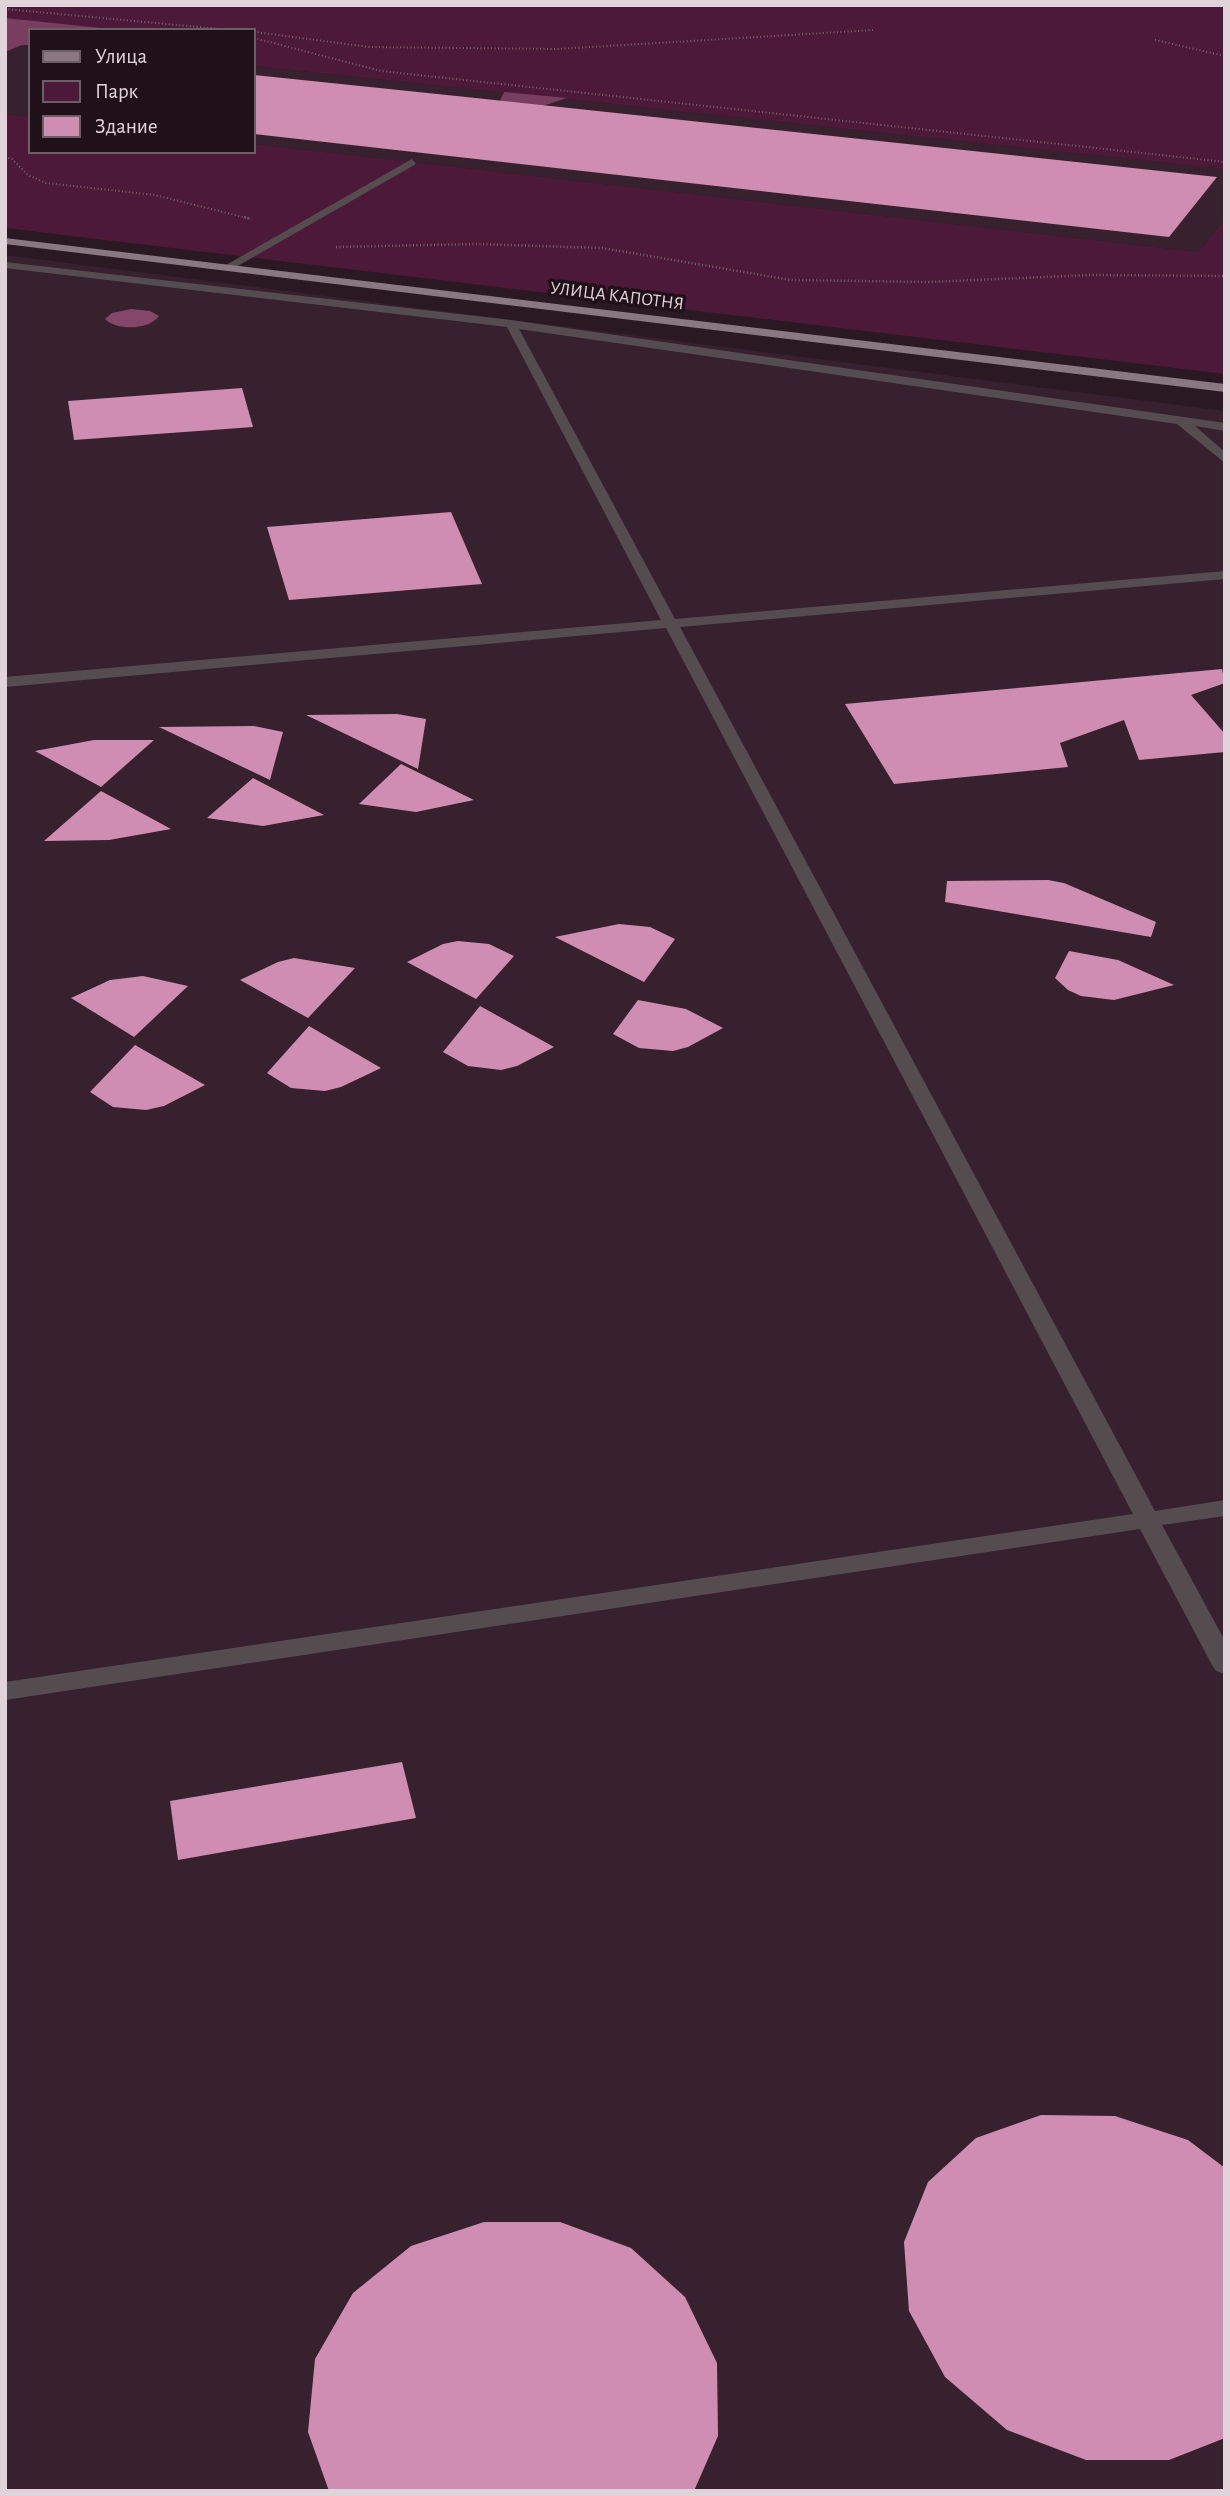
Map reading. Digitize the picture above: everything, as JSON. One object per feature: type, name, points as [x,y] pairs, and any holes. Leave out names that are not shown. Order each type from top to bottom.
[{"type":"main road","name":"УЛИЦА КАПОТНЯ","points":[[5,241],[1225,388]]},
{"type":"lane","points":[[225,269],[412,162]]},
{"type":"lane","points":[[5,265],[511,324],[1225,427]]},
{"type":"lane","points":[[511,324],[1225,1665]]},
{"type":"lane","points":[[1182,422],[1225,459]]},
{"type":"lane","points":[[5,682],[1225,575]]},
{"type":"lane","points":[[5,1691],[1225,1508]]},
{"type":"path","points":[[5,9],[212,28]]},
{"type":"path","points":[[256,32],[370,47],[557,49],[874,30]]},
{"type":"path","points":[[256,39],[381,71],[1225,162]]},
{"type":"path","points":[[1155,40],[1225,56]]},
{"type":"path","points":[[5,157],[12,159],[28,175],[46,183],[155,195],[235,216],[301,225]]},
{"type":"path","points":[[266,245],[314,248],[553,244],[602,248],[791,280],[929,282],[1091,275],[1225,276]]},
{"type":"shaded area","points":[[5,18],[101,28],[28,28],[28,45],[5,52]]},
{"type":"shaded area","points":[[28,45],[28,117],[5,114],[5,52]]},
{"type":"shaded area","points":[[256,66],[1225,169],[1225,219],[1198,252],[256,144]]},
{"type":"shaded area","points":[[504,92],[567,98],[543,106],[499,103]]},
{"type":"shaded area","points":[[5,255],[1225,411],[1225,2491],[5,2491]]},
{"type":"shaded area","points":[[131,309],[150,311],[159,316],[148,324],[133,327],[117,326],[105,319],[112,313]]},
{"type":"green space","points":[[5,5],[1225,5],[1225,169],[256,66],[256,28],[28,28],[28,45],[5,52]]},
{"type":"green space","points":[[5,114],[28,117],[28,154],[256,154],[256,144],[1198,252],[1225,219],[1225,374],[5,228]]},
{"type":"building","points":[[256,75],[1217,177],[1169,237],[256,134]]},
{"type":"building","points":[[242,388],[253,427],[74,440],[68,401]]},
{"type":"building","points":[[451,512],[482,584],[289,600],[267,527]]},
{"type":"building","points":[[1222,669],[1225,683],[1191,695],[1225,734],[1225,752],[1139,760],[1124,720],[1060,743],[1068,767],[894,784],[845,704]]},
{"type":"building","points":[[397,714],[426,719],[418,769],[306,715]]},
{"type":"building","points":[[254,726],[283,732],[270,780],[159,727]]},
{"type":"building","points":[[94,740],[154,740],[101,787],[35,751]]},
{"type":"building","points":[[401,764],[474,800],[416,812],[359,804]]},
{"type":"building","points":[[253,778],[324,815],[263,826],[207,818]]},
{"type":"building","points":[[101,791],[171,829],[109,840],[44,841]]},
{"type":"building","points":[[1048,880],[1064,883],[1156,922],[1151,937],[945,902],[947,881]]},
{"type":"building","points":[[619,924],[650,927],[675,939],[644,982],[555,937]]},
{"type":"building","points":[[458,941],[489,944],[514,956],[476,999],[407,962],[443,944]]},
{"type":"building","points":[[1069,951],[1118,960],[1174,985],[1114,1000],[1081,996],[1068,990],[1055,978]]},
{"type":"building","points":[[294,958],[355,968],[308,1018],[240,980],[278,962]]},
{"type":"building","points":[[143,976],[188,986],[134,1037],[71,998],[110,980]]},
{"type":"building","points":[[638,1000],[686,1009],[723,1028],[688,1047],[673,1051],[639,1048],[613,1034]]},
{"type":"building","points":[[480,1006],[554,1047],[517,1066],[501,1070],[468,1066],[443,1052]]},
{"type":"building","points":[[309,1026],[381,1068],[341,1087],[325,1091],[291,1088],[267,1073]]},
{"type":"building","points":[[135,1045],[205,1085],[164,1106],[146,1110],[113,1107],[90,1092]]},
{"type":"building","points":[[402,1762],[416,1818],[178,1860],[170,1801]]},
{"type":"building","points":[[1041,2115],[1115,2116],[1188,2140],[1225,2168],[1225,2438],[1169,2460],[1086,2460],[1007,2430],[945,2377],[909,2311],[904,2242],[928,2182],[976,2138]]},
{"type":"building","points":[[484,2222],[560,2222],[631,2248],[685,2297],[717,2363],[718,2436],[694,2491],[329,2491],[308,2432],[315,2359],[353,2293],[411,2246]]}]
